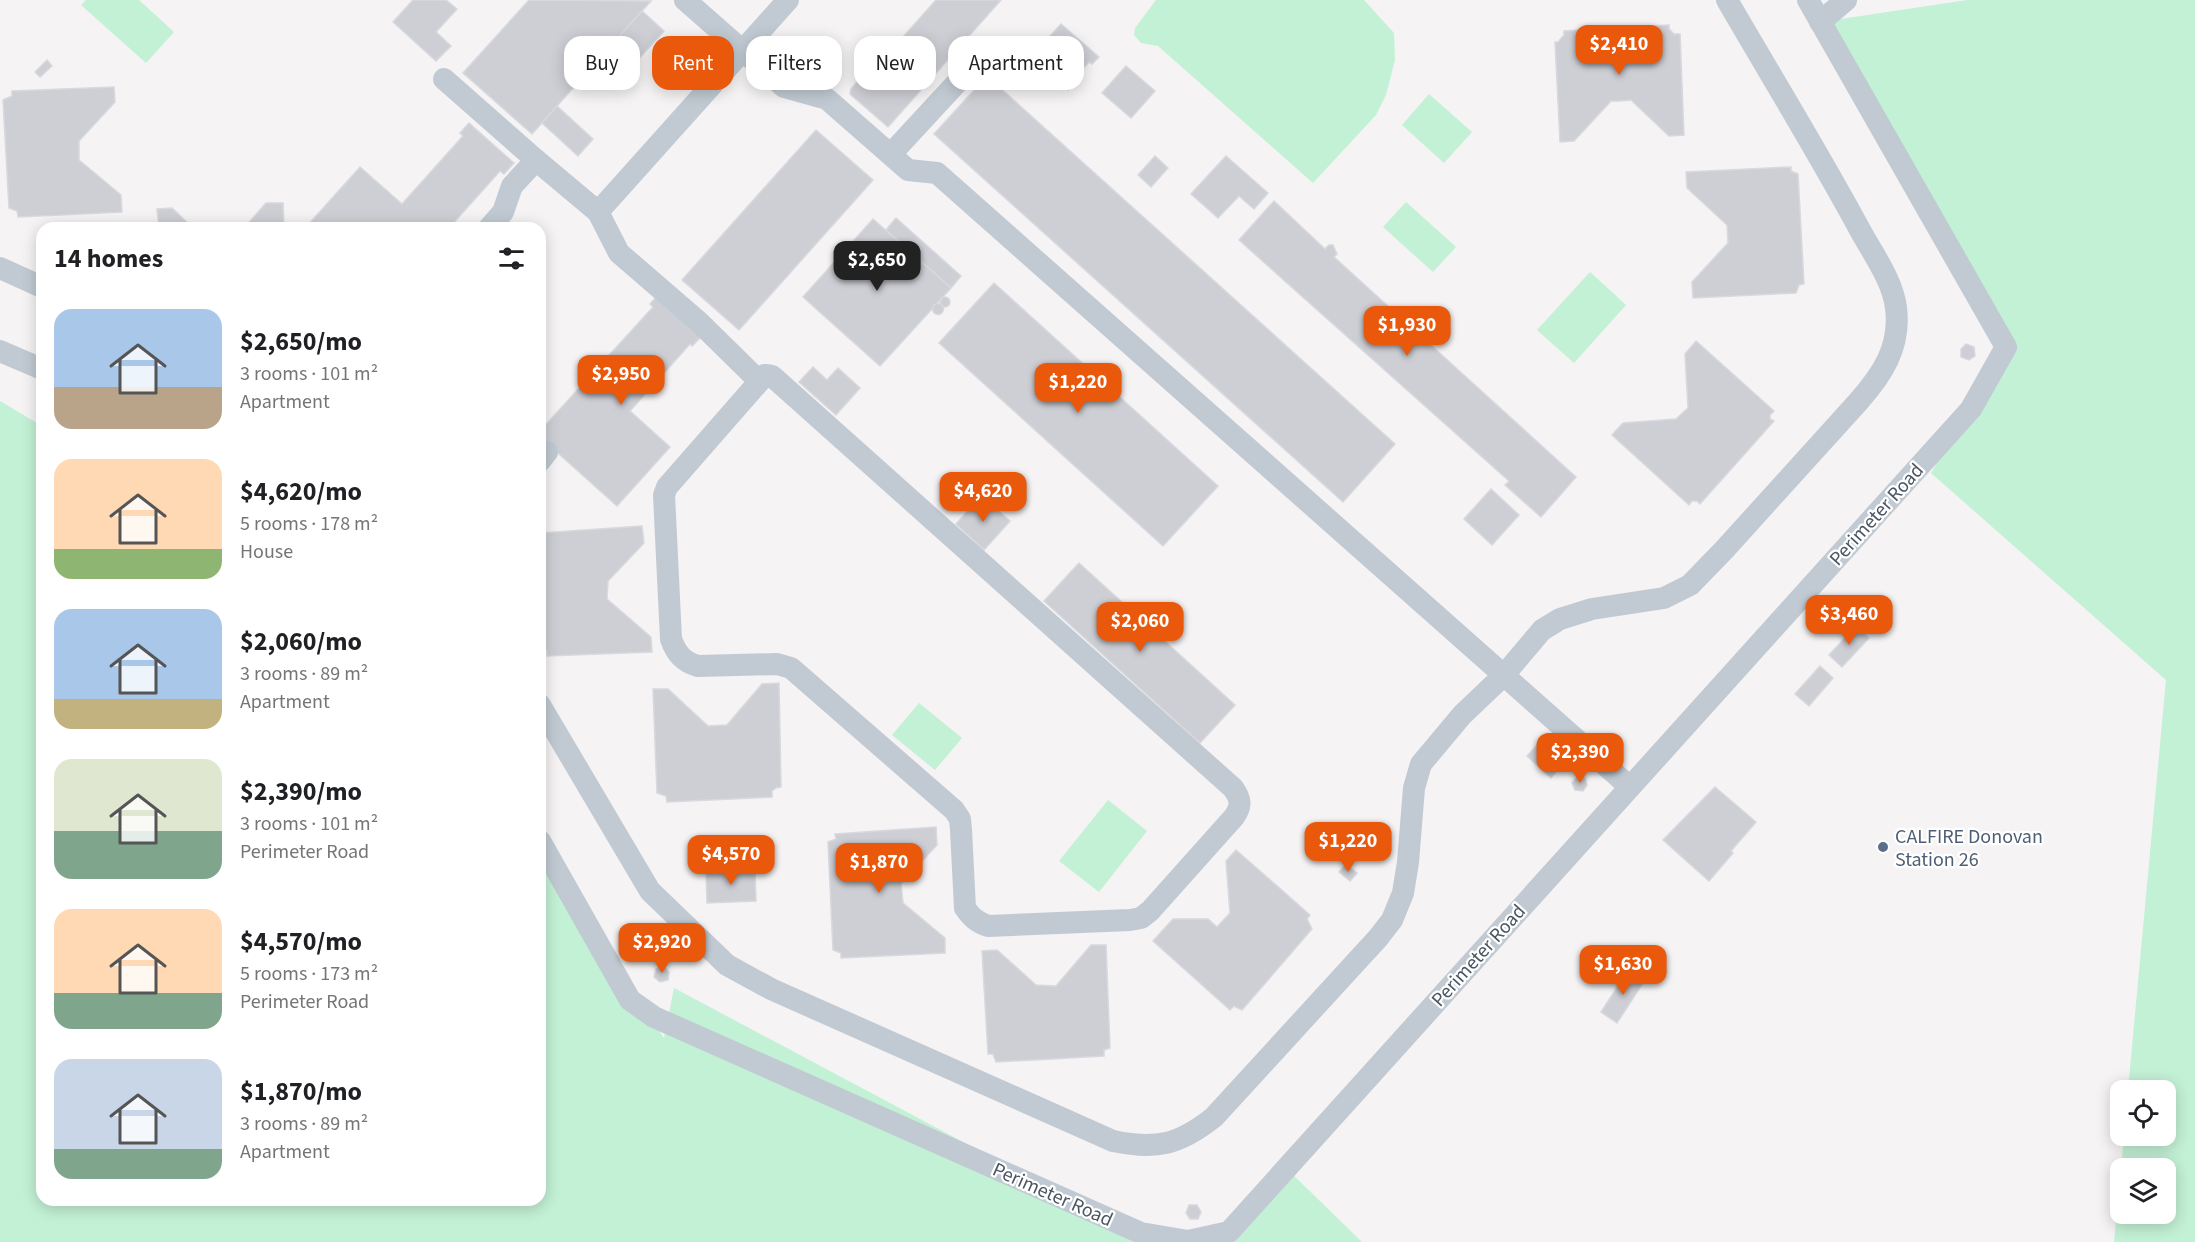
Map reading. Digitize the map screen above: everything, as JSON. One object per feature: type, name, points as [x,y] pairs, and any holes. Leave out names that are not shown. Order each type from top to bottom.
[{"type":"street","points":[[685,0],[784,87],[827,99],[908,170],[937,173],[1630,787]]},
{"type":"street","points":[[598,212],[788,0]]},
{"type":"street","points":[[546,715],[650,891],[727,965],[771,989],[1113,1141],[1155,1146],[1174,1142],[1194,1133],[1214,1117],[1392,920],[1403,893],[1414,788],[1422,764],[1462,715],[1504,675],[1542,630],[1560,620],[1592,609],[1664,598],[1690,585],[1858,402],[1888,362],[1897,326],[1892,289],[1835,184],[1726,0]]},
{"type":"street","name":"Perimeter Road","points":[[546,852],[630,1000],[654,1017],[1141,1233],[1188,1242],[1234,1237],[1630,787],[1971,409],[2006,347],[1808,0]]},
{"type":"street","points":[[1821,21],[1846,0]]},
{"type":"street","points":[[444,79],[598,212],[619,253],[699,322],[759,381]]},
{"type":"street","points":[[891,154],[950,90]]},
{"type":"street","points":[[494,222],[503,212],[512,186],[536,160]]},
{"type":"street","points":[[0,268],[36,284]]},
{"type":"street","points":[[0,351],[36,366]]},
{"type":"street","points":[[765,375],[772,376],[1233,788],[1240,798],[1240,808],[1150,911],[1141,918],[988,926],[979,923],[971,918],[965,908],[962,830],[960,819],[954,810],[791,668],[777,664],[698,666],[690,664],[675,650],[671,639],[664,495],[667,487],[759,381],[765,375]]},
{"type":"green space","points":[[86,0],[139,0],[174,32],[146,63],[81,5]]},
{"type":"green space","points":[[1156,0],[1364,0],[1394,33],[1395,60],[1386,95],[1376,115],[1313,183],[1158,46],[1141,43],[1134,35],[1135,28]]},
{"type":"green space","points":[[1967,0],[2195,0],[2195,1242],[2114,1242],[2116,1224],[2176,1224],[2176,1158],[2122,1158],[2123,1146],[2176,1146],[2176,1080],[2129,1080],[2166,680],[1931,473],[2006,347],[1821,22]]},
{"type":"green space","points":[[1429,94],[1472,132],[1444,163],[1402,125]]},
{"type":"green space","points":[[1406,202],[1456,247],[1433,272],[1383,227]]},
{"type":"green space","points":[[1590,272],[1626,305],[1574,363],[1537,330]]},
{"type":"green space","points":[[0,401],[36,422],[36,1206],[546,1206],[546,870],[664,1038],[674,988],[1151,1242],[0,1242]]},
{"type":"green space","points":[[919,703],[962,738],[935,770],[892,735]]},
{"type":"green space","points":[[1108,800],[1147,831],[1099,892],[1059,861]]},
{"type":"green space","points":[[1286,1168],[1362,1242],[1213,1242]]},
{"type":"building","points":[[413,0],[446,0],[457,9],[436,32],[451,46],[436,61],[393,22]]},
{"type":"building","points":[[529,0],[651,1],[620,36],[564,36],[564,90],[571,90],[532,134],[463,73]]},
{"type":"building","points":[[936,0],[1001,0],[969,36],[948,36],[948,60],[936,73],[936,36],[904,36]]},
{"type":"building","points":[[642,11],[664,31],[659,36],[652,36],[652,44],[640,57],[640,36],[619,36]]},
{"type":"building","points":[[1061,24],[1075,36],[1050,36]]},
{"type":"building","points":[[1669,25],[1669,29],[1674,34],[1680,34],[1684,135],[1669,136],[1631,100],[1611,101],[1574,141],[1560,142],[1555,42],[1558,42],[1564,35],[1564,31]]},
{"type":"building","points":[[1084,44],[1099,57],[1092,64],[1089,62],[1084,68]]},
{"type":"building","points":[[47,60],[52,66],[40,77],[35,72]]},
{"type":"building","points":[[1126,66],[1155,91],[1131,118],[1102,93]]},
{"type":"building","points":[[854,85],[854,90],[921,90],[888,127],[850,94]]},
{"type":"building","points":[[114,87],[115,102],[79,141],[79,160],[121,195],[122,212],[18,217],[17,211],[9,208],[3,100],[12,96],[12,91]]},
{"type":"building","points":[[974,90],[1003,90],[1395,444],[1343,502],[934,134]]},
{"type":"building","points":[[557,106],[593,139],[578,156],[542,123]]},
{"type":"building","points":[[469,123],[514,163],[504,174],[500,171],[454,222],[311,222],[360,167],[402,204],[463,136],[460,133]]},
{"type":"building","points":[[816,130],[873,180],[739,330],[682,280]]},
{"type":"building","points":[[1155,156],[1168,168],[1151,187],[1138,175]]},
{"type":"building","points":[[1226,156],[1268,193],[1254,209],[1239,196],[1218,218],[1191,194]]},
{"type":"building","points":[[1791,167],[1791,171],[1798,174],[1804,284],[1799,285],[1796,293],[1693,298],[1692,282],[1728,243],[1727,225],[1687,188],[1686,172]]},
{"type":"building","points":[[1274,201],[1325,249],[1333,245],[1337,254],[1334,257],[1576,477],[1541,517],[1505,485],[1509,481],[1239,240]]},
{"type":"building","points":[[266,203],[283,203],[284,222],[249,222]]},
{"type":"building","points":[[172,208],[187,222],[158,222],[157,209]]},
{"type":"building","points":[[896,218],[961,276],[951,288],[886,230]]},
{"type":"building","points":[[873,219],[951,288],[880,366],[803,297]]},
{"type":"building","points":[[994,283],[1218,486],[1163,546],[939,343]]},
{"type":"building","points":[[658,295],[703,335],[692,346],[690,344],[630,411],[670,447],[617,506],[546,442],[546,424],[653,307],[650,304]]},
{"type":"building","points":[[945,297],[949,298],[949,306],[945,307],[941,306],[940,302],[941,298]]},
{"type":"building","points":[[938,304],[942,305],[942,313],[938,314],[934,313],[933,309],[934,305]]},
{"type":"building","points":[[1696,341],[1774,411],[1770,419],[1774,421],[1700,504],[1692,501],[1689,505],[1612,435],[1623,423],[1676,419],[1688,408],[1685,354]]},
{"type":"building","points":[[1966,344],[1974,347],[1975,356],[1969,360],[1961,357],[1961,349]]},
{"type":"building","points":[[813,367],[827,380],[838,368],[860,388],[836,415],[799,382]]},
{"type":"building","points":[[1491,489],[1519,515],[1492,545],[1464,519]]},
{"type":"building","points":[[981,496],[1010,521],[984,550],[956,524]]},
{"type":"building","points":[[642,526],[644,543],[608,581],[607,599],[651,637],[652,652],[547,656],[546,533]]},
{"type":"building","points":[[1079,563],[1235,705],[1200,743],[1044,601]]},
{"type":"building","points":[[1856,626],[1869,638],[1842,667],[1829,655]]},
{"type":"building","points":[[1820,666],[1833,678],[1809,706],[1795,694]]},
{"type":"building","points":[[779,683],[781,787],[772,791],[772,797],[667,802],[666,796],[657,793],[653,689],[668,689],[708,726],[727,725],[762,684]]},
{"type":"building","points":[[1538,744],[1562,765],[1551,778],[1527,756]]},
{"type":"building","points":[[1577,777],[1585,778],[1587,785],[1583,791],[1575,790],[1572,783]]},
{"type":"building","points":[[1715,787],[1756,822],[1709,881],[1663,840]]},
{"type":"building","points":[[936,827],[937,845],[901,884],[903,903],[945,938],[945,953],[841,958],[841,953],[833,950],[828,842],[836,839],[835,834]]},
{"type":"building","points":[[1236,850],[1310,915],[1307,919],[1312,929],[1242,1010],[1234,1006],[1230,1010],[1153,941],[1173,919],[1208,919],[1217,927],[1230,913],[1226,861]]},
{"type":"building","points":[[1346,864],[1357,873],[1350,881],[1339,872]]},
{"type":"building","points":[[755,870],[756,901],[707,903],[706,872]]},
{"type":"building","points":[[1091,945],[1106,945],[1110,1048],[1104,1050],[1104,1056],[996,1062],[993,1054],[988,1054],[982,951],[997,950],[1036,985],[1056,986]]},
{"type":"building","points":[[663,966],[669,972],[668,980],[660,982],[654,977],[656,969]]},
{"type":"building","points":[[1629,969],[1645,980],[1617,1023],[1601,1012]]},
{"type":"building","points":[[1189,1205],[1197,1205],[1201,1212],[1198,1219],[1190,1219],[1186,1213]]},
{"type":"place","name":"CALFIRE Donovan Station 26","points":[[1883,847]]}]
